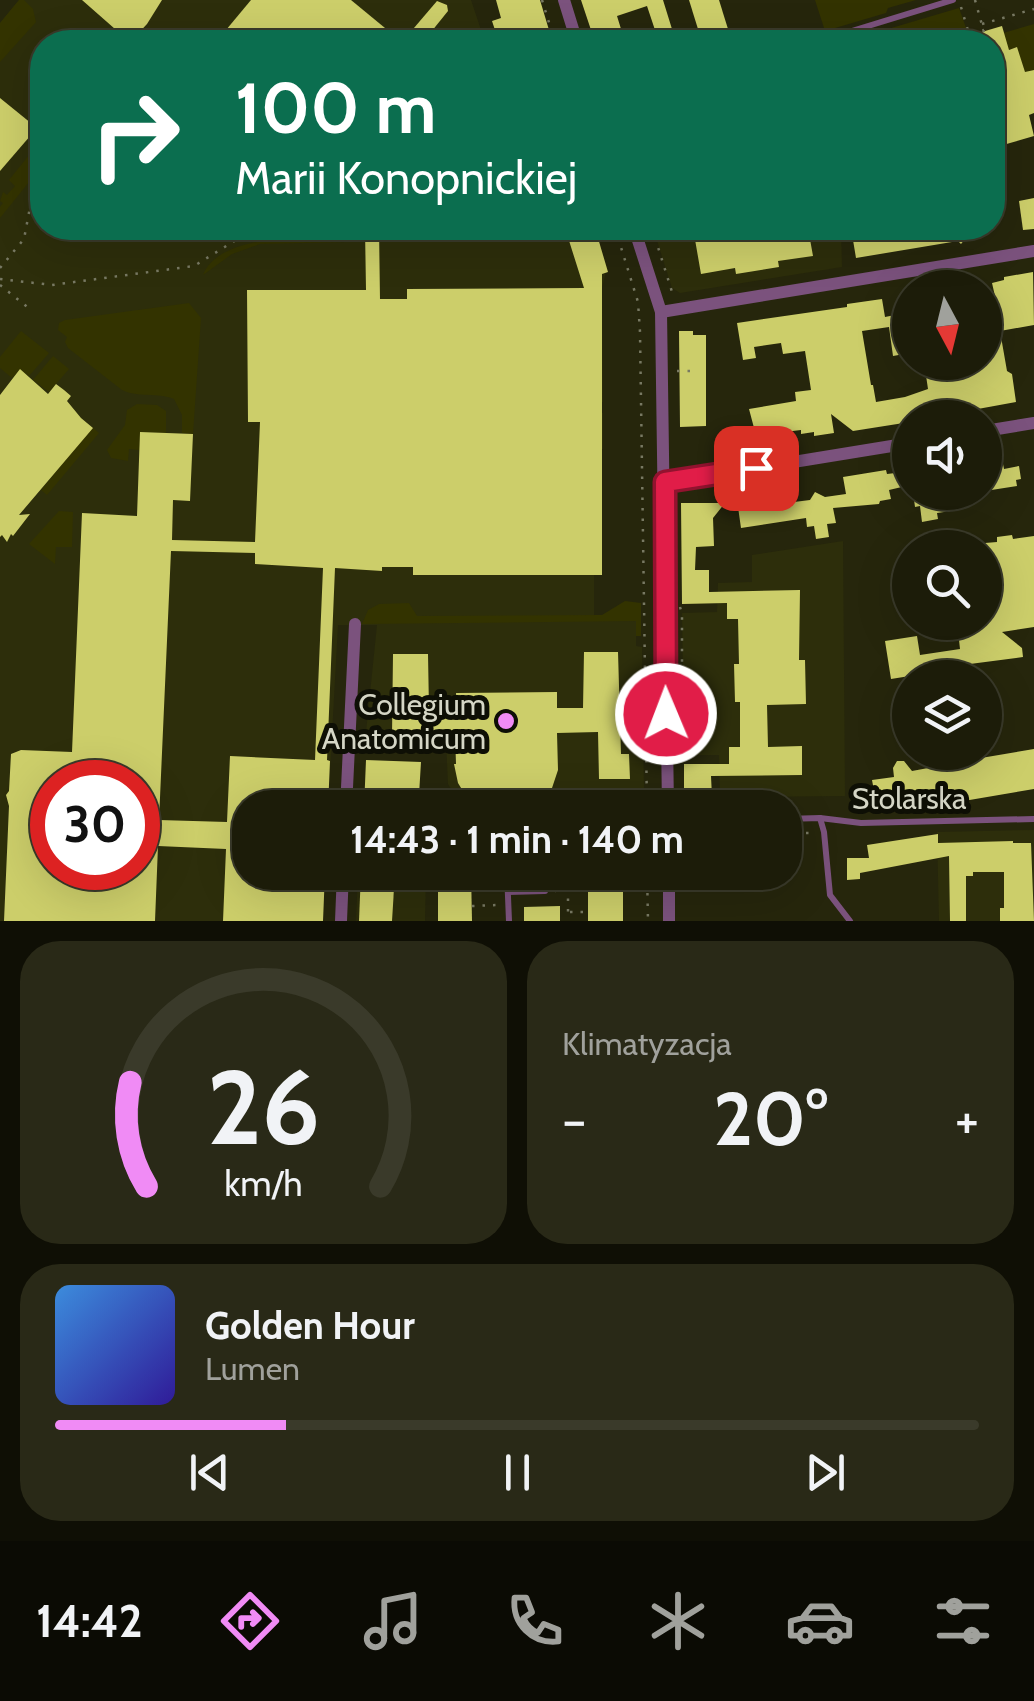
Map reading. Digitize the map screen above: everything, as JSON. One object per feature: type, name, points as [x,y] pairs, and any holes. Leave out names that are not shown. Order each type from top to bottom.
[{"type":"street","points":[[564,0],[573,30]]},
{"type":"street","points":[[639,240],[668,311],[668,790]]},
{"type":"street","points":[[668,311],[1034,251]]},
{"type":"street","points":[[1002,428],[1034,423]]},
{"type":"street","points":[[665,482],[892,446]]},
{"type":"street","points":[[347,790],[355,624]]},
{"type":"street","points":[[341,921],[342,890]]},
{"type":"street","points":[[669,890],[669,921]]},
{"type":"lane","points":[[856,30],[956,0]]},
{"type":"lane","points":[[820,818],[830,895],[850,921]]},
{"type":"lane","name":"Stolarska","points":[[802,819],[861,822],[1034,819]]},
{"type":"lane","points":[[508,890],[508,921]]},
{"type":"lane","points":[[526,890],[545,891]]},
{"type":"path","points":[[542,0],[551,30]]},
{"type":"path","points":[[956,0],[967,30]]},
{"type":"path","points":[[976,0],[983,28]]},
{"type":"path","points":[[978,30],[1034,10]]},
{"type":"path","points":[[0,268],[24,239],[30,207]]},
{"type":"path","points":[[0,282],[52,285],[194,266],[236,240]]},
{"type":"path","points":[[618,240],[638,302],[640,332],[646,790]]},
{"type":"path","points":[[656,240],[673,296],[668,311]]},
{"type":"path","points":[[0,282],[32,310]]},
{"type":"path","points":[[677,371],[693,373]]},
{"type":"path","points":[[679,604],[681,763]]},
{"type":"path","points":[[545,891],[562,890]]},
{"type":"path","points":[[568,890],[568,918]]},
{"type":"path","points":[[648,890],[648,921]]},
{"type":"path","points":[[472,906],[508,905]]},
{"type":"path","points":[[568,912],[588,914]]},
{"type":"shaded area","points":[[19,0],[471,0],[481,30],[30,30],[30,240],[599,240],[607,268],[602,288],[603,402],[588,402],[588,413],[603,413],[603,449],[588,450],[602,459],[602,575],[594,575],[594,621],[636,621],[636,646],[642,647],[644,790],[452,790],[448,784],[446,741],[365,742],[377,625],[338,625],[329,790],[232,790],[232,890],[324,890],[323,921],[0,921],[0,23]]},
{"type":"shaded area","points":[[19,0],[33,9],[36,22],[0,62],[0,23]]},
{"type":"shaded area","points":[[815,0],[916,0],[888,8],[886,13],[825,30]]},
{"type":"shaded area","points":[[959,8],[967,30],[885,30]]},
{"type":"shaded area","points":[[1034,24],[1034,70],[1025,73],[1017,48],[1005,51],[1005,32]]},
{"type":"shaded area","points":[[30,154],[30,181],[0,218],[3,192],[7,195],[15,186],[9,180]]},
{"type":"shaded area","points":[[657,240],[841,240],[842,267],[680,293],[672,288]]},
{"type":"shaded area","points":[[388,241],[260,244],[232,254],[203,275],[215,259],[258,242]]},
{"type":"shaded area","points":[[189,303],[201,318],[193,434],[182,433],[182,415],[174,399],[122,390],[68,348],[67,337],[58,330],[59,323],[65,320]]},
{"type":"shaded area","points":[[21,331],[49,353],[29,376],[20,370],[12,378],[0,368],[0,357]]},
{"type":"shaded area","points":[[53,356],[69,369],[49,392],[33,380]]},
{"type":"shaded area","points":[[137,404],[157,405],[166,411],[166,433],[140,432],[139,450],[129,449],[128,461],[111,458],[107,450],[125,425],[127,410]]},
{"type":"shaded area","points":[[92,427],[99,433],[47,495],[41,490]]},
{"type":"shaded area","points":[[59,511],[73,512],[72,547],[56,547],[55,564],[29,544]]},
{"type":"shaded area","points":[[843,541],[845,796],[802,796],[802,790],[720,790],[719,755],[684,755],[682,613],[717,612],[718,583],[752,582],[752,555]]},
{"type":"shaded area","points":[[625,601],[641,603],[641,636],[636,636],[636,621],[362,624],[368,610],[379,604],[409,603],[417,616],[602,615]]},
{"type":"shaded area","points":[[1034,830],[1034,921],[939,921],[937,832]]},
{"type":"shaded area","points":[[357,890],[426,890],[425,921],[356,921]]},
{"type":"building","points":[[82,0],[162,0],[141,30],[115,29]]},
{"type":"building","points":[[251,0],[351,0],[387,30],[226,30]]},
{"type":"building","points":[[496,0],[540,0],[549,30],[495,30],[492,21],[501,18]]},
{"type":"building","points":[[581,0],[663,0],[672,30],[655,30],[647,6],[617,16],[621,30],[591,30]]},
{"type":"building","points":[[689,0],[719,0],[728,30],[698,30]]},
{"type":"building","points":[[437,1],[447,5],[448,11],[433,30],[412,30]]},
{"type":"building","points":[[1005,36],[1009,50],[1017,47],[1025,72],[1034,70],[1034,113],[1029,115],[1034,136],[1005,144]]},
{"type":"building","points":[[0,98],[30,122],[30,136],[0,171]]},
{"type":"building","points":[[1034,198],[1034,229],[1023,230],[1019,201]]},
{"type":"building","points":[[365,240],[379,240],[380,299],[407,299],[407,289],[584,288],[569,240],[599,240],[608,272],[602,274],[602,575],[413,575],[413,567],[382,567],[382,571],[335,568],[329,790],[232,790],[232,890],[324,890],[323,921],[223,921],[226,849],[160,846],[160,820],[227,822],[230,756],[315,760],[323,568],[255,564],[255,553],[171,551],[160,798],[160,760],[30,760],[30,890],[156,890],[155,921],[4,921],[9,806],[6,795],[11,754],[21,750],[72,752],[82,513],[137,516],[140,432],[193,434],[190,501],[173,500],[172,540],[255,542],[260,422],[248,422],[247,290],[366,290]]},
{"type":"building","points":[[695,240],[810,240],[813,256],[778,261],[779,267],[736,274],[735,268],[701,274]]},
{"type":"building","points":[[853,240],[964,240],[961,244],[958,241],[856,258]]},
{"type":"building","points":[[1033,272],[1034,325],[1002,331],[1004,277]]},
{"type":"building","points":[[882,299],[885,317],[892,316],[892,349],[889,327],[862,331],[876,402],[928,389],[927,380],[1002,380],[1002,342],[1016,402],[892,400],[892,425],[853,431],[831,414],[834,433],[776,433],[777,441],[758,443],[749,409],[796,401],[795,392],[811,390],[805,351],[783,354],[781,343],[767,345],[754,347],[756,358],[743,360],[737,323]]},
{"type":"building","points":[[679,331],[706,335],[706,426],[680,427]]},
{"type":"building","points":[[20,369],[48,394],[56,384],[64,390],[71,396],[67,401],[93,428],[19,515],[30,514],[7,542],[0,537],[0,395]]},
{"type":"building","points":[[1002,464],[1004,469],[1019,466],[1021,479],[1016,480],[1017,486],[1002,488]]},
{"type":"building","points":[[886,470],[892,473],[891,499],[879,504],[833,508],[836,523],[827,524],[829,537],[816,539],[814,526],[807,527],[806,518],[741,528],[737,500],[741,496],[771,488],[784,489],[786,503],[810,500],[815,492],[825,497],[846,494],[843,477]]},
{"type":"building","points":[[681,503],[725,503],[713,518],[714,546],[696,547],[695,570],[709,570],[709,592],[800,590],[799,660],[805,660],[806,704],[767,705],[768,747],[802,746],[802,775],[711,776],[712,790],[684,790],[684,764],[729,764],[729,747],[740,747],[740,702],[735,702],[734,664],[739,664],[738,619],[727,619],[727,603],[682,604]]},
{"type":"building","points":[[920,510],[951,510],[937,513],[938,519],[922,522]]},
{"type":"building","points":[[1002,536],[1034,536],[1034,627],[1002,632]]},
{"type":"building","points":[[1002,632],[1022,648],[1023,657],[892,660],[891,679],[885,641],[918,640],[920,655],[960,649],[959,640],[1002,640]]},
{"type":"building","name":"Collegium Anatomicum","points":[[584,652],[618,652],[621,754],[629,754],[630,779],[599,779],[598,732],[557,733],[558,770],[551,790],[462,790],[454,764],[455,734],[392,736],[393,654],[428,654],[429,710],[457,709],[456,693],[557,692],[557,708],[583,708]]},
{"type":"building","points":[[1034,749],[1034,789],[899,812],[878,812],[872,780],[894,777],[893,770],[1002,770],[1002,754]]},
{"type":"building","points":[[366,760],[421,762],[419,790],[365,790]]},
{"type":"building","points":[[938,834],[938,843],[1031,843],[1034,921],[1000,921],[1004,872],[973,872],[973,876],[966,876],[966,921],[950,921],[949,856],[860,873],[860,879],[847,880],[847,858],[869,858],[867,845]]},
{"type":"building","points":[[360,890],[394,890],[392,921],[359,921]]},
{"type":"building","points":[[438,890],[471,890],[472,921],[438,921]]},
{"type":"building","points":[[588,890],[623,890],[623,921],[588,921]]},
{"type":"building","points":[[560,906],[560,921],[524,921],[524,907]]},
{"type":"place","name":"Collegium Anatomicum","points":[[506,721]]},
{"type":"route","points":[[666,714],[665,482],[756,468]]}]
